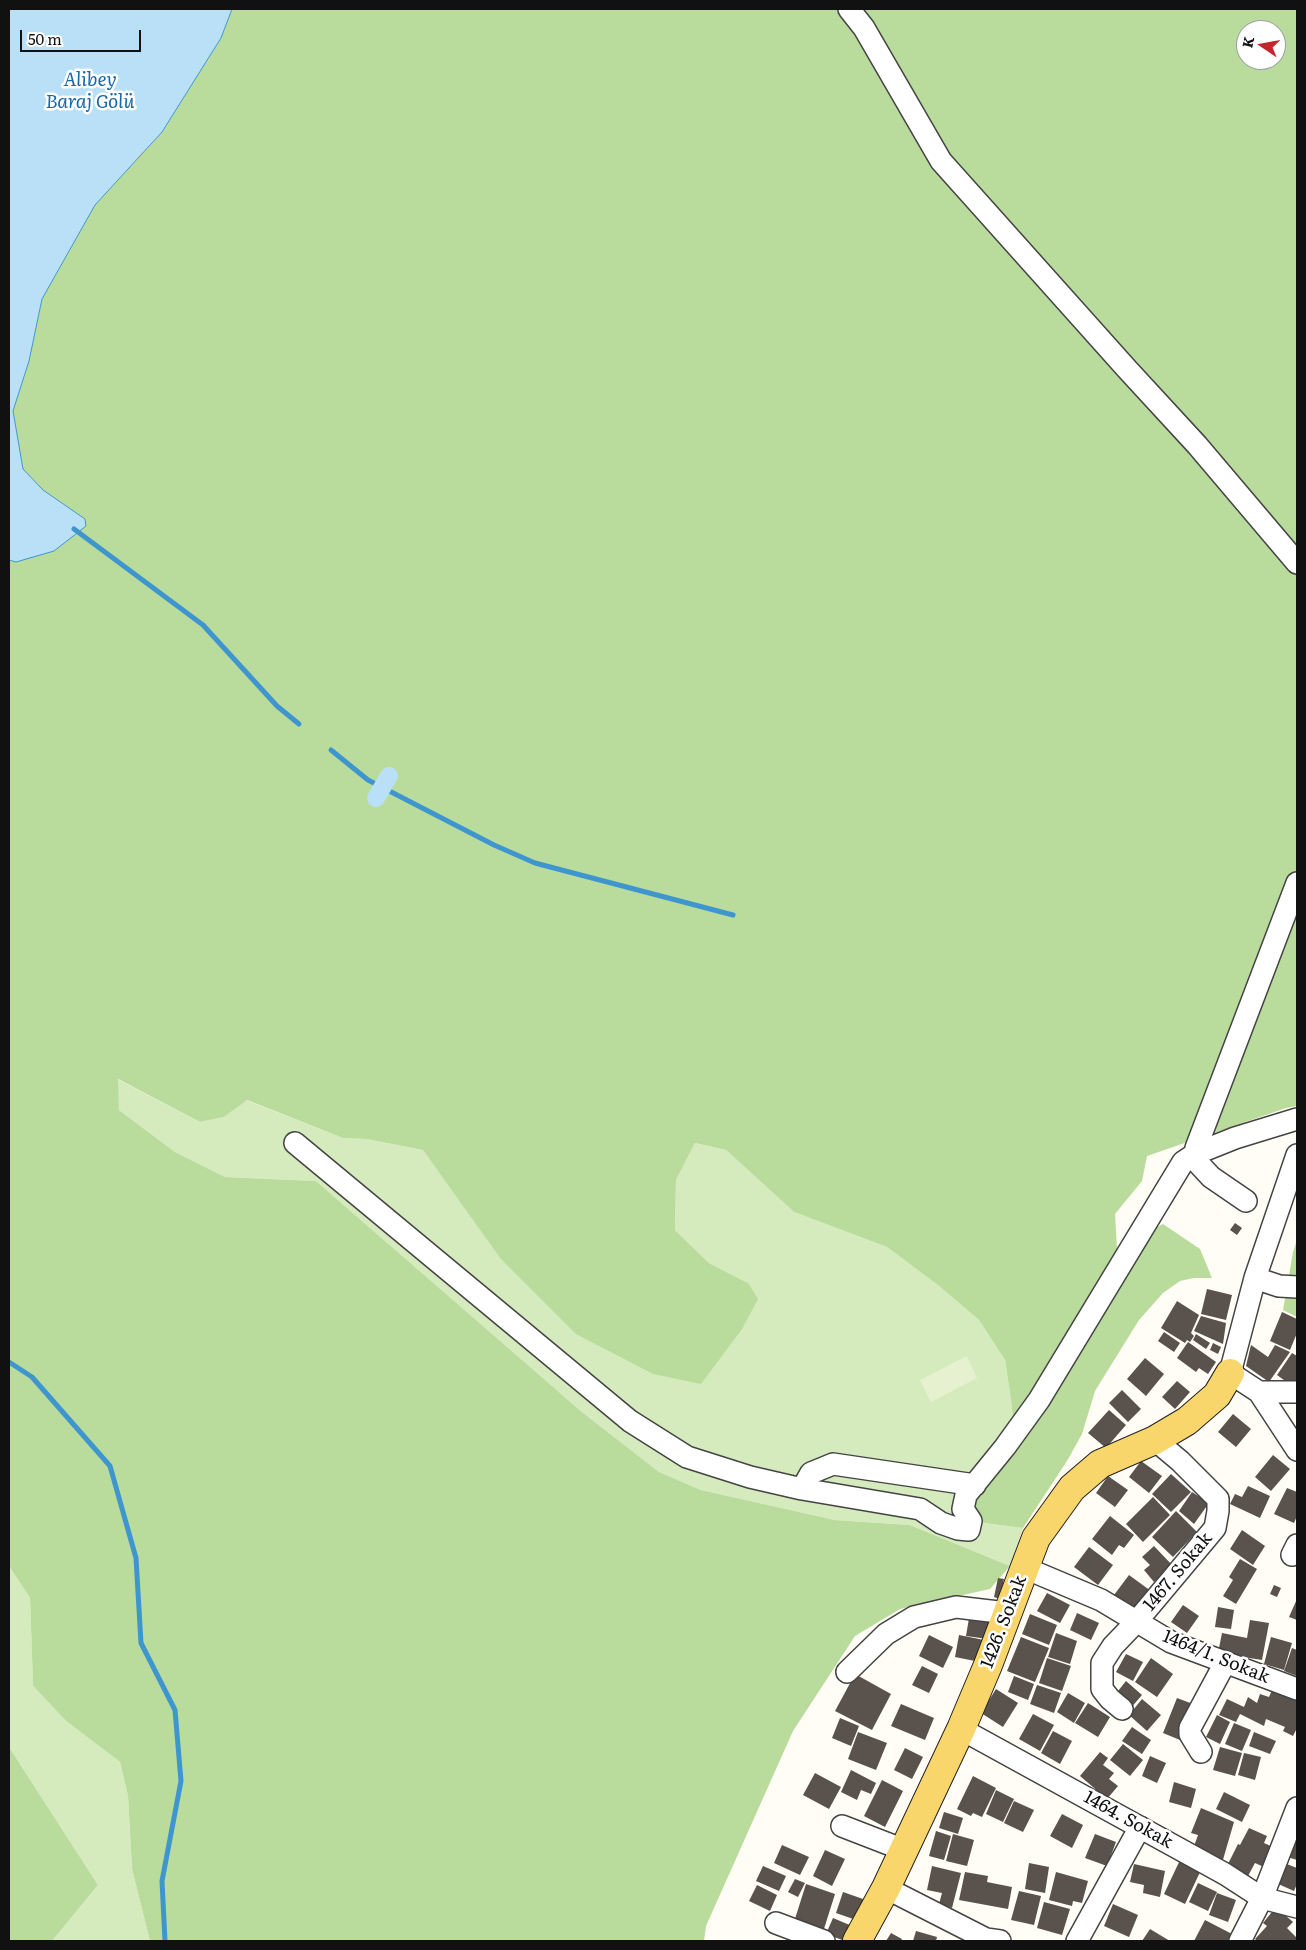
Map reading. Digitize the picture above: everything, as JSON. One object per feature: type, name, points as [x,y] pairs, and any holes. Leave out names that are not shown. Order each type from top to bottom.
[{"type":"main road","name":"1426. Sokak","points":[[858,1941],[886,1888],[961,1729],[988,1665],[1036,1538],[1072,1488],[1100,1464],[1155,1440],[1187,1421],[1217,1395],[1230,1373]]},
{"type":"street","points":[[849,9],[864,28],[941,161],[1197,445],[1297,563]]},
{"type":"street","points":[[1246,1202],[1211,1177],[1198,1163],[1195,1154],[1199,1139],[1297,883]]},
{"type":"street","points":[[295,1143],[630,1422],[687,1457],[750,1477],[802,1489],[920,1509],[942,1523],[958,1529],[969,1530],[971,1522],[963,1509],[966,1494],[1005,1447],[1039,1400],[1183,1162],[1195,1154],[1235,1138],[1297,1119]]},
{"type":"street","points":[[1297,1155],[1260,1279],[1245,1360],[1230,1373],[1259,1392],[1297,1450]]},
{"type":"street","points":[[1260,1279],[1297,1194]]},
{"type":"street","points":[[1260,1279],[1279,1286],[1297,1287]]},
{"type":"street","points":[[1259,1392],[1297,1392]]},
{"type":"street","name":"1467. Sokak","points":[[1122,1709],[1102,1689],[1102,1663],[1113,1646],[1137,1621],[1215,1528],[1218,1511],[1218,1499],[1180,1461],[1155,1440]]},
{"type":"street","points":[[802,1489],[811,1473],[832,1464],[975,1485]]},
{"type":"street","name":"1464/1. Sokak","points":[[1025,1568],[1100,1600],[1171,1642],[1297,1689]]},
{"type":"street","points":[[847,1672],[886,1634],[914,1617],[956,1607],[1007,1613]]},
{"type":"street","points":[[1201,1752],[1190,1734],[1190,1728],[1225,1663]]},
{"type":"street","name":"1464. Sokak","points":[[961,1729],[1225,1874],[1262,1898],[1297,1907]]},
{"type":"street","points":[[1240,1941],[1262,1898],[1297,1808]]},
{"type":"street","points":[[842,1826],[904,1850]]},
{"type":"street","points":[[1076,1941],[1140,1827]]},
{"type":"street","points":[[886,1888],[990,1941]]},
{"type":"street","points":[[776,1923],[824,1941]]},
{"type":"green space","points":[[232,9],[1297,9],[1297,1106],[1286,1108],[1147,1156],[1142,1181],[1115,1214],[1117,1248],[1163,1224],[1200,1249],[1212,1278],[1194,1278],[1180,1281],[1163,1293],[1139,1320],[1095,1391],[1082,1434],[1067,1461],[1023,1528],[984,1523],[972,1501],[1016,1448],[1005,1360],[979,1320],[939,1286],[887,1247],[794,1212],[726,1150],[695,1143],[676,1180],[675,1230],[709,1263],[748,1283],[758,1299],[742,1329],[701,1384],[653,1374],[576,1334],[501,1259],[423,1150],[366,1139],[343,1138],[247,1100],[224,1117],[200,1122],[118,1079],[119,1110],[175,1152],[225,1177],[316,1181],[582,1412],[659,1472],[701,1490],[835,1520],[910,1525],[1010,1566],[990,1589],[900,1609],[855,1636],[793,1731],[706,1926],[704,1941],[150,1941],[132,1869],[128,1796],[120,1762],[66,1721],[33,1686],[30,1598],[9,1566],[9,560],[16,562],[85,519],[43,490],[23,469],[13,411],[29,361],[42,299],[95,205],[162,132],[221,38]]},
{"type":"green space","points":[[117,1079],[200,1122],[224,1117],[246,1100],[343,1138],[366,1139],[423,1150],[450,1187],[748,1283],[709,1263],[675,1230],[676,1180],[695,1143],[726,1150],[794,1212],[887,1247],[939,1286],[979,1320],[1005,1360],[1011,1400],[1016,1448],[984,1523],[1023,1528],[1010,1566],[910,1525],[835,1520],[701,1490],[659,1472],[582,1412],[316,1181],[225,1177],[175,1152],[119,1110]]},
{"type":"green space","points":[[1297,1240],[1297,1317],[1283,1310],[1293,1252]]},
{"type":"green space","points":[[967,1356],[977,1378],[931,1402],[920,1380]]},
{"type":"green space","points":[[9,1566],[30,1598],[33,1686],[66,1721],[120,1762],[128,1796],[132,1869],[150,1941],[52,1941],[98,1885],[9,1747]]},
{"type":"green space","points":[[9,1747],[98,1885],[52,1941],[9,1941]]},
{"type":"water","name":"Alibey Baraj Gölü","points":[[9,9],[232,9],[221,38],[162,132],[95,205],[42,299],[29,361],[13,411],[23,469],[43,490],[85,519],[86,526],[54,551],[16,562],[9,560]]},
{"type":"building","points":[[1235,1223],[1242,1228],[1237,1235],[1230,1230]]},
{"type":"building","points":[[1207,1289],[1232,1295],[1226,1320],[1201,1314]]},
{"type":"building","points":[[1177,1301],[1199,1315],[1191,1333],[1194,1336],[1190,1342],[1187,1340],[1185,1343],[1161,1328]]},
{"type":"building","points":[[1282,1312],[1297,1319],[1297,1333],[1290,1350],[1270,1341]]},
{"type":"building","points":[[1201,1316],[1226,1323],[1223,1344],[1194,1331]]},
{"type":"building","points":[[1164,1332],[1180,1343],[1174,1352],[1158,1341]]},
{"type":"building","points":[[1196,1334],[1210,1343],[1206,1349],[1193,1340]]},
{"type":"building","points":[[1188,1342],[1216,1362],[1208,1374],[1199,1368],[1196,1372],[1177,1358]]},
{"type":"building","points":[[1213,1343],[1221,1347],[1218,1354],[1210,1350]]},
{"type":"building","points":[[1251,1345],[1268,1357],[1275,1345],[1290,1352],[1269,1382],[1246,1366]]},
{"type":"building","points":[[1292,1353],[1297,1356],[1297,1384],[1295,1388],[1277,1375]]},
{"type":"building","points":[[1145,1358],[1164,1374],[1146,1396],[1127,1379]]},
{"type":"building","points":[[1177,1381],[1190,1392],[1175,1409],[1162,1397]]},
{"type":"building","points":[[1122,1390],[1141,1409],[1128,1422],[1109,1403]]},
{"type":"building","points":[[1109,1410],[1126,1425],[1106,1448],[1088,1433]]},
{"type":"building","points":[[1233,1414],[1251,1429],[1236,1447],[1218,1432]]},
{"type":"building","points":[[1273,1455],[1290,1469],[1271,1491],[1255,1477]]},
{"type":"building","points":[[1141,1461],[1162,1476],[1149,1493],[1129,1477]]},
{"type":"building","points":[[1171,1474],[1191,1492],[1171,1512],[1152,1494]]},
{"type":"building","points":[[1108,1476],[1128,1490],[1115,1507],[1096,1493]]},
{"type":"building","points":[[1248,1486],[1270,1496],[1260,1518],[1230,1504],[1235,1494],[1242,1497]]},
{"type":"building","points":[[1287,1488],[1297,1492],[1297,1516],[1294,1523],[1274,1514]]},
{"type":"building","points":[[1192,1492],[1209,1503],[1194,1524],[1179,1511]]},
{"type":"building","points":[[1153,1497],[1170,1515],[1143,1542],[1126,1524]]},
{"type":"building","points":[[1176,1511],[1197,1532],[1173,1557],[1152,1537]]},
{"type":"building","points":[[1110,1516],[1134,1535],[1124,1548],[1119,1545],[1112,1555],[1092,1539]]},
{"type":"building","points":[[1242,1530],[1265,1546],[1253,1565],[1230,1549]]},
{"type":"building","points":[[1154,1546],[1172,1565],[1154,1582],[1144,1570],[1150,1565],[1142,1557]]},
{"type":"building","points":[[1089,1547],[1113,1565],[1098,1585],[1074,1567]]},
{"type":"building","points":[[1240,1559],[1257,1569],[1236,1604],[1223,1596],[1233,1580],[1229,1577]]},
{"type":"building","points":[[1129,1575],[1155,1594],[1140,1614],[1114,1595]]},
{"type":"building","points":[[998,1578],[1004,1579],[1000,1599],[994,1597]]},
{"type":"building","points":[[1274,1585],[1281,1588],[1277,1597],[1270,1594]]},
{"type":"building","points":[[1047,1593],[1070,1605],[1060,1623],[1037,1611]]},
{"type":"building","points":[[1297,1599],[1297,1620],[1289,1617]]},
{"type":"building","points":[[1183,1605],[1199,1616],[1187,1633],[1171,1622]]},
{"type":"building","points":[[1218,1607],[1234,1610],[1231,1629],[1215,1627]]},
{"type":"building","points":[[970,1612],[992,1616],[988,1639],[966,1636]]},
{"type":"building","points":[[1077,1613],[1099,1623],[1091,1640],[1070,1630]]},
{"type":"building","points":[[1030,1614],[1057,1625],[1049,1645],[1022,1634]]},
{"type":"building","points":[[1250,1620],[1269,1623],[1262,1660],[1218,1653],[1222,1633],[1247,1638]]},
{"type":"building","points":[[1056,1633],[1077,1641],[1070,1664],[1048,1657]]},
{"type":"building","points":[[929,1635],[953,1647],[943,1668],[919,1656]]},
{"type":"building","points":[[959,1635],[984,1640],[980,1662],[955,1657]]},
{"type":"building","points":[[1021,1637],[1049,1648],[1035,1682],[1007,1671]]},
{"type":"building","points":[[1271,1637],[1292,1643],[1284,1670],[1264,1664]]},
{"type":"building","points":[[1292,1648],[1297,1650],[1297,1676],[1284,1671]]},
{"type":"building","points":[[1126,1654],[1143,1662],[1133,1681],[1116,1672]]},
{"type":"building","points":[[1047,1658],[1071,1666],[1062,1691],[1039,1683]]},
{"type":"building","points":[[1151,1658],[1173,1674],[1157,1697],[1135,1682]]},
{"type":"building","points":[[922,1666],[938,1674],[929,1693],[912,1685]]},
{"type":"building","points":[[855,1674],[891,1694],[872,1730],[835,1711]]},
{"type":"building","points":[[1014,1676],[1034,1684],[1028,1700],[1008,1692]]},
{"type":"building","points":[[1126,1681],[1142,1695],[1130,1709],[1114,1696]]},
{"type":"building","points":[[1037,1685],[1061,1693],[1054,1713],[1030,1704]]},
{"type":"building","points":[[1273,1688],[1297,1700],[1297,1728],[1293,1736],[1283,1731],[1285,1727],[1266,1719],[1264,1726],[1240,1714],[1236,1722],[1219,1715],[1227,1699],[1244,1707],[1248,1697],[1257,1703],[1260,1694],[1269,1697]]},
{"type":"building","points":[[996,1689],[1018,1703],[1003,1727],[981,1713]]},
{"type":"building","points":[[1068,1693],[1085,1703],[1074,1723],[1057,1712]]},
{"type":"building","points":[[1177,1698],[1193,1704],[1180,1740],[1163,1733]]},
{"type":"building","points":[[1142,1699],[1161,1715],[1147,1731],[1129,1715]]},
{"type":"building","points":[[1088,1703],[1110,1717],[1098,1737],[1075,1723]]},
{"type":"building","points":[[901,1704],[934,1718],[925,1740],[891,1726]]},
{"type":"building","points":[[1033,1714],[1054,1725],[1040,1751],[1019,1739]]},
{"type":"building","points":[[1217,1715],[1230,1722],[1220,1744],[1206,1737]]},
{"type":"building","points":[[840,1718],[859,1726],[851,1746],[832,1738]]},
{"type":"building","points":[[1234,1723],[1251,1730],[1242,1751],[1225,1744]]},
{"type":"building","points":[[1132,1727],[1151,1740],[1142,1754],[1122,1741]]},
{"type":"building","points":[[1053,1731],[1072,1741],[1060,1764],[1041,1753]]},
{"type":"building","points":[[858,1732],[887,1743],[876,1770],[848,1759]]},
{"type":"building","points":[[1254,1732],[1276,1741],[1270,1754],[1249,1746]]},
{"type":"building","points":[[1123,1744],[1143,1760],[1130,1776],[1110,1760]]},
{"type":"building","points":[[1220,1747],[1242,1753],[1235,1776],[1213,1770]]},
{"type":"building","points":[[905,1748],[923,1757],[912,1779],[894,1770]]},
{"type":"building","points":[[1100,1752],[1108,1758],[1103,1765],[1114,1773],[1109,1779],[1118,1786],[1107,1799],[1080,1776]]},
{"type":"building","points":[[1244,1753],[1261,1757],[1255,1780],[1238,1775]]},
{"type":"building","points":[[1150,1756],[1166,1763],[1157,1783],[1142,1776]]},
{"type":"building","points":[[851,1770],[876,1783],[871,1794],[861,1790],[857,1800],[841,1792]]},
{"type":"building","points":[[815,1773],[841,1787],[829,1809],[803,1795]]},
{"type":"building","points":[[973,1776],[996,1788],[982,1817],[973,1813],[971,1816],[957,1809]]},
{"type":"building","points":[[882,1780],[903,1791],[885,1827],[864,1816]]},
{"type":"building","points":[[1174,1782],[1196,1789],[1191,1808],[1169,1802]]},
{"type":"building","points":[[996,1790],[1014,1799],[1003,1822],[986,1814]]},
{"type":"building","points":[[1224,1792],[1250,1805],[1242,1822],[1216,1809]]},
{"type":"building","points":[[1014,1801],[1034,1810],[1023,1832],[1004,1823]]},
{"type":"building","points":[[1201,1808],[1234,1822],[1222,1863],[1192,1852],[1198,1835],[1191,1833]]},
{"type":"building","points":[[944,1812],[963,1818],[958,1834],[939,1828]]},
{"type":"building","points":[[1062,1814],[1083,1825],[1072,1848],[1050,1836]]},
{"type":"building","points":[[1249,1828],[1267,1836],[1264,1843],[1275,1848],[1266,1868],[1255,1863],[1248,1876],[1227,1866],[1238,1844],[1240,1845]]},
{"type":"building","points":[[1297,1828],[1297,1860],[1287,1857]]},
{"type":"building","points":[[936,1831],[951,1836],[944,1860],[929,1856]]},
{"type":"building","points":[[953,1834],[974,1840],[967,1866],[946,1861]]},
{"type":"building","points":[[1095,1834],[1116,1842],[1107,1866],[1085,1858]]},
{"type":"building","points":[[782,1845],[809,1857],[800,1875],[774,1863]]},
{"type":"building","points":[[825,1850],[845,1859],[832,1886],[813,1876]]},
{"type":"building","points":[[1180,1860],[1201,1870],[1185,1904],[1164,1894]]},
{"type":"building","points":[[1029,1863],[1049,1867],[1045,1893],[1025,1889]]},
{"type":"building","points":[[1284,1863],[1297,1868],[1297,1884],[1294,1891],[1276,1883]]},
{"type":"building","points":[[1134,1864],[1165,1871],[1160,1897],[1143,1893],[1144,1885],[1130,1882]]},
{"type":"building","points":[[763,1866],[786,1876],[779,1891],[756,1881]]},
{"type":"building","points":[[932,1866],[961,1873],[952,1908],[939,1904],[942,1893],[927,1890]]},
{"type":"building","points":[[965,1872],[988,1876],[987,1882],[1012,1887],[1008,1909],[959,1900]]},
{"type":"building","points":[[1056,1872],[1088,1881],[1082,1903],[1073,1901],[1072,1906],[1049,1900]]},
{"type":"building","points":[[795,1879],[805,1883],[798,1897],[788,1892]]},
{"type":"building","points":[[1198,1883],[1217,1892],[1208,1911],[1189,1902]]},
{"type":"building","points":[[806,1884],[835,1894],[823,1932],[794,1922]]},
{"type":"building","points":[[757,1885],[777,1895],[770,1911],[749,1901]]},
{"type":"building","points":[[1019,1891],[1041,1896],[1034,1925],[1011,1920]]},
{"type":"building","points":[[843,1892],[863,1899],[856,1920],[836,1913]]},
{"type":"building","points":[[1217,1893],[1236,1900],[1228,1922],[1209,1915]]},
{"type":"building","points":[[1044,1902],[1070,1909],[1062,1935],[1037,1928]]},
{"type":"building","points":[[1113,1904],[1138,1915],[1129,1937],[1104,1926]]},
{"type":"building","points":[[1276,1907],[1293,1922],[1287,1928],[1297,1938],[1297,1941],[1257,1941],[1255,1939],[1267,1926],[1263,1923]]},
{"type":"building","points":[[833,1918],[852,1926],[845,1941],[826,1934]]},
{"type":"building","points":[[1205,1920],[1232,1934],[1228,1941],[1194,1941]]},
{"type":"building","points":[[1150,1929],[1170,1941],[1142,1941]]},
{"type":"building","points":[[916,1931],[937,1937],[936,1941],[913,1941]]},
{"type":"building","points":[[891,1933],[902,1939],[901,1941],[886,1941]]},
{"type":"waterway","points":[[74,529],[203,625],[277,706],[299,724]]},
{"type":"waterway","points":[[331,750],[368,780],[494,845],[535,863],[733,915]]},
{"type":"waterway","points":[[376,798],[389,776]]},
{"type":"waterway","points":[[9,1362],[32,1377],[110,1466],[136,1558],[141,1643],[175,1710],[181,1781],[162,1881],[165,1941]]}]
